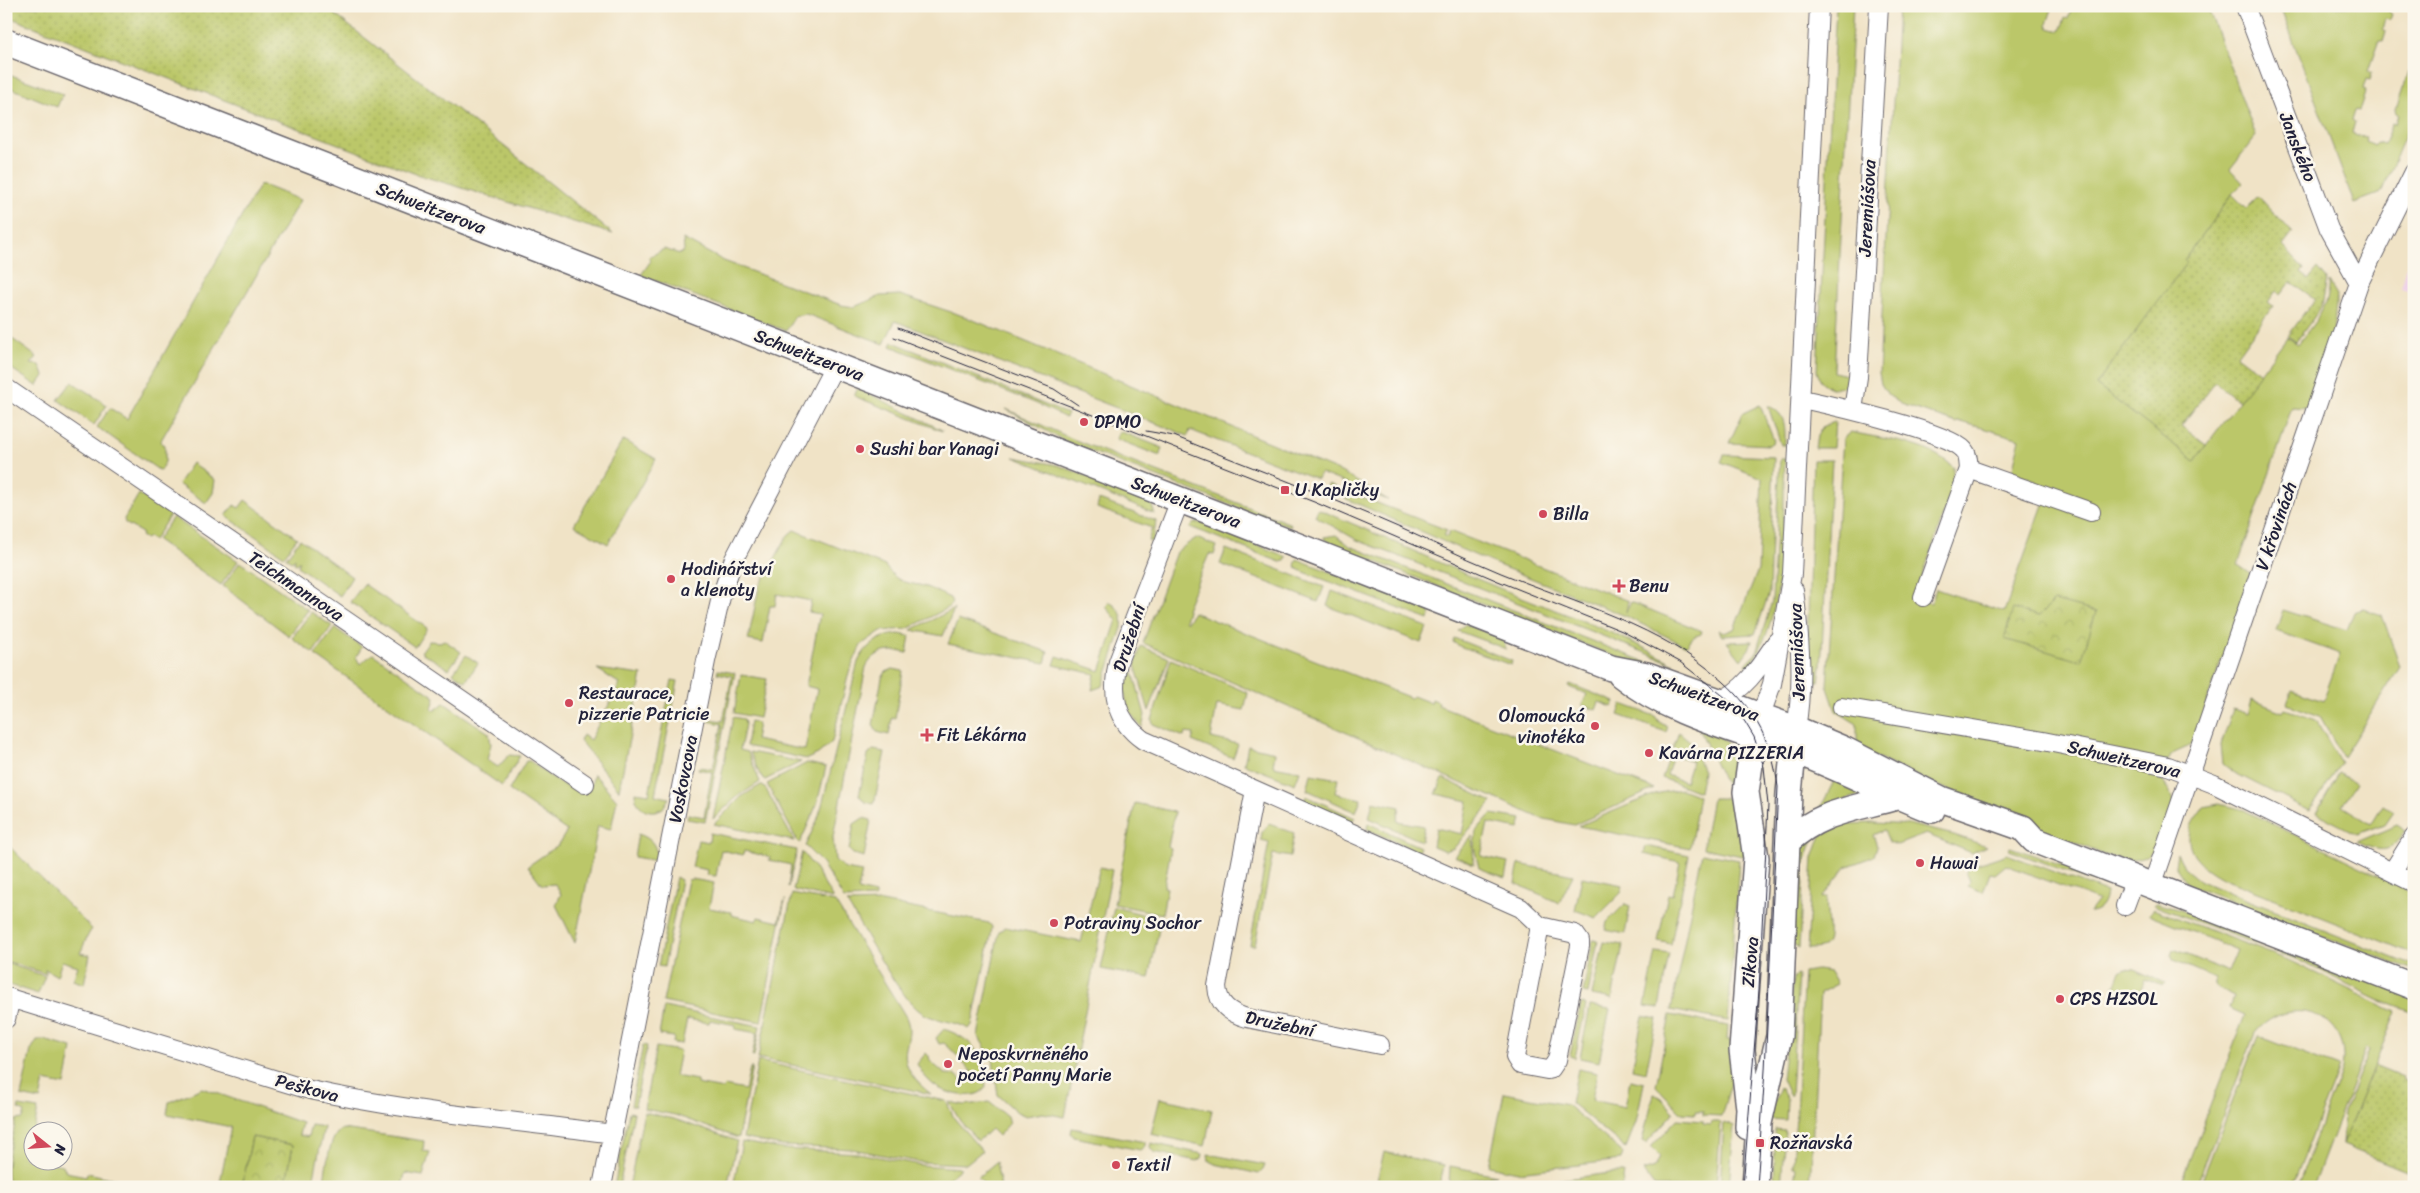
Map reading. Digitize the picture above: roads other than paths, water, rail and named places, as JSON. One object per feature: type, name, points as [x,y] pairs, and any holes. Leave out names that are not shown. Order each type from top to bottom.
[{"type":"street","name":"Jeremiášova","points":[[1757,727],[1772,684],[1792,574],[1802,399],[1819,6]]},
{"type":"street","name":"Jeremiášova","points":[[1853,410],[1858,377],[1879,6]]},
{"type":"street","name":"Janského","points":[[2245,6],[2329,229],[2359,283]]},
{"type":"street","name":"Schweitzerova","points":[[6,42],[1611,668],[1647,675],[1719,701],[1757,727]]},
{"type":"street","name":"V křovinách","points":[[2144,882],[2190,775],[2359,283],[2414,172]]},
{"type":"street","name":"Voskovcova","points":[[602,1187],[706,661],[721,597],[733,561],[835,365]]},
{"type":"street","name":"Teichmannova","points":[[6,388],[586,784]]},
{"type":"street","points":[[1802,399],[1853,410],[1955,443],[1965,451],[1969,469],[1922,597]]},
{"type":"street","points":[[1969,469],[2091,512]]},
{"type":"street","name":"Družební","points":[[1180,500],[1118,662],[1114,700],[1123,721],[1143,740],[1521,908],[1540,926]]},
{"type":"street","name":"Jeremiášova","points":[[1792,574],[1800,636],[1802,681],[1794,739]]},
{"type":"street","name":"Jeremiášova","points":[[1719,701],[1726,698],[1745,682],[1780,637]]},
{"type":"street","name":"Schweitzerova","points":[[1611,668],[1654,697],[1794,739],[1843,749],[1941,799],[2023,828],[2034,840],[2414,987]]},
{"type":"street","name":"Schweitzerova","points":[[1842,707],[2059,744],[2168,766],[2240,796],[2414,883]]},
{"type":"street","name":"Zikova","points":[[1744,1187],[1750,1108],[1742,1050],[1756,858],[1746,792],[1757,727]]},
{"type":"street","name":"Schweitzerova","points":[[1794,739],[1896,797],[2015,843],[2034,840]]},
{"type":"street","name":"Zikova","points":[[1755,1187],[1759,1123],[1779,1036],[1787,842],[1794,739]]},
{"type":"street","name":"Družební","points":[[1255,790],[1217,986],[1220,999],[1229,1010],[1247,1018],[1380,1044]]},
{"type":"street","points":[[1787,842],[1808,824],[1820,819],[1896,797]]},
{"type":"street","points":[[2392,872],[2414,837]]},
{"type":"street","points":[[2125,906],[2144,882]]},
{"type":"street","points":[[1540,926],[1575,934],[1580,941],[1557,1060],[1552,1069],[1547,1070],[1525,1067],[1515,1057],[1540,926]]},
{"type":"street","name":"Peškova","points":[[6,1019],[8,997],[306,1089],[336,1096],[408,1108],[613,1134]]},
{"type":"tram line","points":[[898,328],[1054,389],[1078,405]]},
{"type":"tram line","points":[[894,337],[1314,502],[1498,581],[1622,631],[1680,662],[1726,698],[1754,737],[1764,767],[1768,805],[1759,990],[1743,1187]]},
{"type":"tram line","points":[[1146,431],[1174,436],[1346,505],[1501,573],[1618,618],[1674,646],[1700,663],[1724,682],[1745,704],[1761,729],[1767,743],[1776,772],[1778,787],[1765,1070],[1757,1187]]},
{"type":"place","name":"DPMO","points":[[1084,422]]},
{"type":"place","name":"Sushi bar Yanagi","points":[[860,449]]},
{"type":"place","name":"U Kapličky","points":[[1285,490]]},
{"type":"place","name":"Billa","points":[[1543,514]]},
{"type":"place","name":"Hodinářství a klenoty","points":[[671,579]]},
{"type":"place","name":"Benu","points":[[1619,586]]},
{"type":"place","name":"Restaurace, pizzerie Patricie","points":[[569,703]]},
{"type":"place","name":"Olomoucká vinotéka","points":[[1595,726]]},
{"type":"place","name":"Fit Lékárna","points":[[927,735]]},
{"type":"place","name":"Kavárna PIZZERIA","points":[[1649,753]]},
{"type":"place","name":"Hawai","points":[[1920,863]]},
{"type":"place","name":"Potraviny Sochor","points":[[1054,923]]},
{"type":"place","name":"CPS HZSOL","points":[[2060,999]]},
{"type":"place","name":"Neposkvrněného početí Panny Marie","points":[[948,1064]]},
{"type":"place","name":"Rožňavská","points":[[1760,1143]]},
{"type":"place","name":"Textil","points":[[1116,1165]]}]
